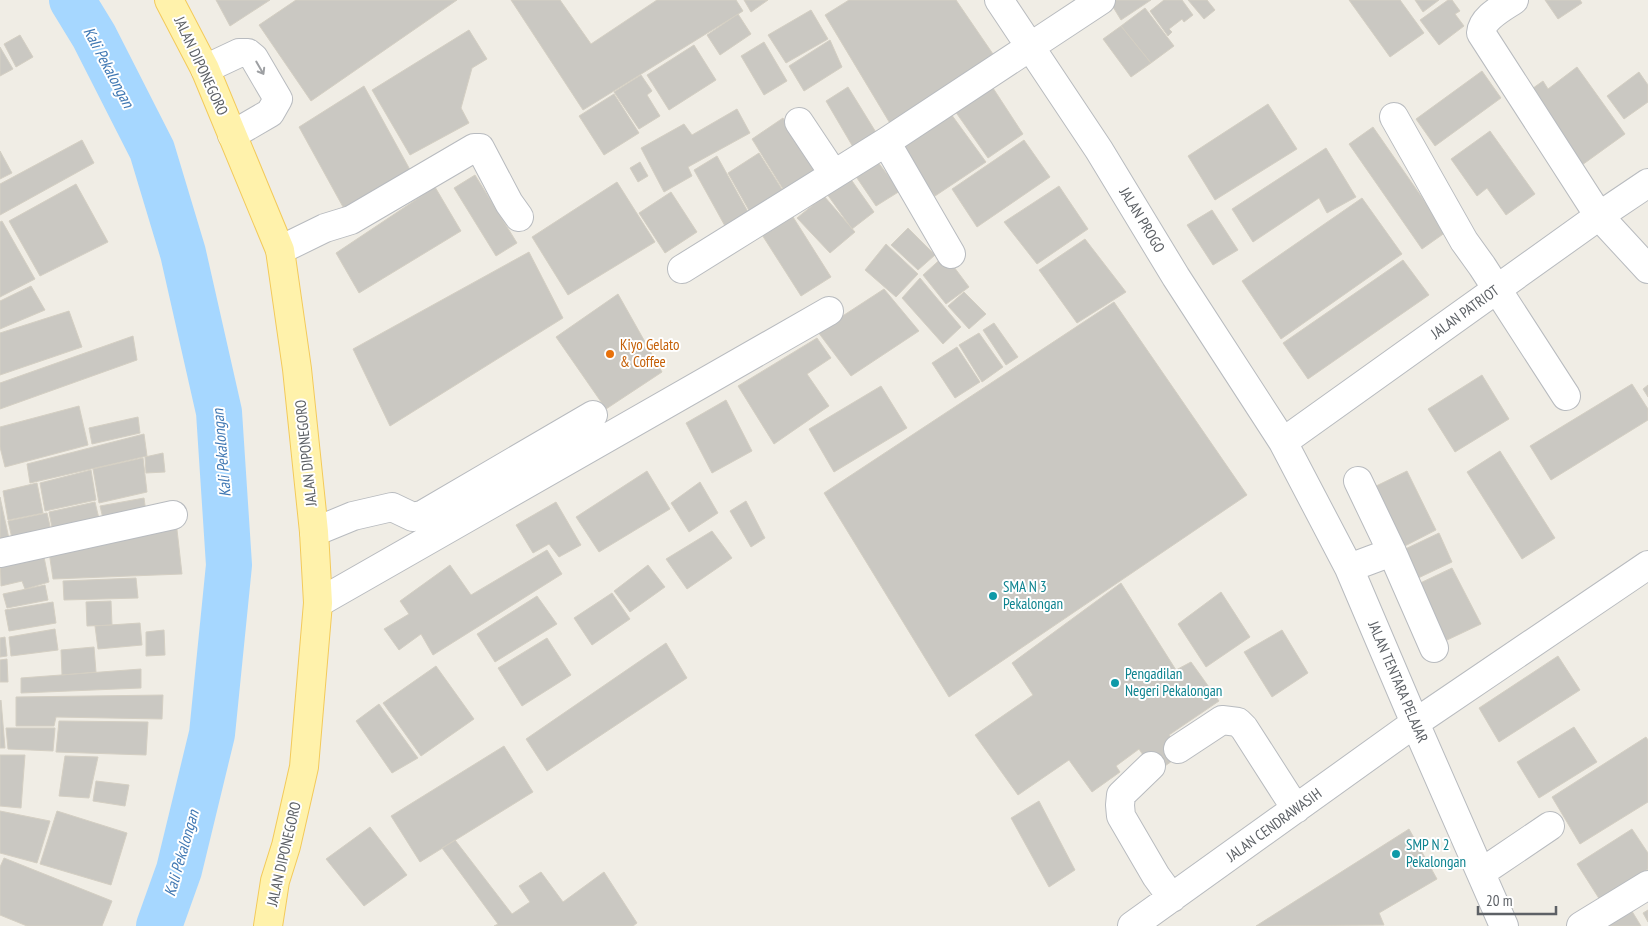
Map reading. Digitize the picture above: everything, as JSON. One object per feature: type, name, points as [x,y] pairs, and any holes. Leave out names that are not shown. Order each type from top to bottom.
[{"type":"main road","name":"JALAN DIPONEGORO","points":[[169,0],[205,69],[280,250],[297,369],[314,532],[318,603],[304,767],[286,846],[275,881],[268,926]]},
{"type":"street","name":"JALAN PROGO","points":[[999,0],[1099,150],[1176,277],[1283,442]]},
{"type":"street","points":[[682,269],[833,173],[886,142],[1101,0]]},
{"type":"street","points":[[1514,0],[1486,21],[1482,26],[1481,33],[1599,216],[1648,269]]},
{"type":"street","points":[[205,69],[239,53],[248,53],[254,58],[278,99],[270,112],[232,135]]},
{"type":"street","points":[[1394,117],[1464,242],[1497,289],[1566,396]]},
{"type":"street","points":[[799,122],[833,173]]},
{"type":"street","points":[[886,142],[951,254]]},
{"type":"street","points":[[280,250],[325,228],[351,220],[474,148],[480,148],[509,203],[519,217]]},
{"type":"street","name":"JALAN PATRIOT","points":[[1283,442],[1648,183]]},
{"type":"street","points":[[318,603],[829,311]]},
{"type":"street","points":[[314,532],[353,516],[392,507],[413,517],[422,515],[593,415]]},
{"type":"street","name":"JALAN TENTARA PELAJAR","points":[[1283,442],[1349,568],[1504,926]]},
{"type":"street","points":[[1358,481],[1392,552],[1434,648]]},
{"type":"street","points":[[0,552],[173,515]]},
{"type":"street","points":[[1349,568],[1392,552]]},
{"type":"street","name":"JALAN CENDRAWASIH","points":[[1132,926],[1415,724],[1648,565]]},
{"type":"street","points":[[1178,749],[1222,720],[1238,722],[1244,728],[1296,809]]},
{"type":"street","points":[[1151,766],[1121,795],[1121,816],[1156,876],[1172,898]]},
{"type":"street","points":[[1482,872],[1550,826]]},
{"type":"street","points":[[1581,926],[1648,885]]},
{"type":"building","points":[[216,0],[270,0],[230,26]]},
{"type":"building","points":[[296,0],[457,0],[311,101],[259,25]]},
{"type":"building","points":[[511,0],[560,0],[591,44],[657,0],[736,0],[743,11],[583,110]]},
{"type":"building","points":[[744,0],[768,0],[751,12]]},
{"type":"building","points":[[849,0],[956,0],[993,54],[891,125],[825,15]]},
{"type":"building","points":[[1113,0],[1151,0],[1121,20],[1110,2]]},
{"type":"building","points":[[1164,0],[1182,0],[1193,15],[1184,22],[1182,19],[1169,29],[1172,32],[1168,36],[1150,11]]},
{"type":"building","points":[[1188,0],[1207,0],[1215,10],[1204,19]]},
{"type":"building","points":[[1349,0],[1400,0],[1424,33],[1390,57]]},
{"type":"building","points":[[1415,0],[1439,0],[1423,12]]},
{"type":"building","points":[[1448,0],[1452,0],[1460,11],[1455,14],[1464,26],[1439,45],[1420,20]]},
{"type":"building","points":[[1545,0],[1580,0],[1582,3],[1558,19]]},
{"type":"building","points":[[1145,8],[1174,46],[1151,63],[1121,26]]},
{"type":"building","points":[[811,10],[828,39],[786,63],[768,35]]},
{"type":"building","points":[[738,14],[751,34],[720,55],[707,35]]},
{"type":"building","points":[[1121,26],[1151,63],[1131,77],[1103,39]]},
{"type":"building","points":[[469,30],[487,59],[472,68],[461,108],[469,123],[410,155],[372,90]]},
{"type":"building","points":[[20,35],[33,57],[16,67],[4,44]]},
{"type":"building","points":[[830,40],[842,67],[804,91],[789,66]]},
{"type":"building","points":[[764,42],[787,81],[764,95],[741,56]]},
{"type":"building","points":[[694,45],[716,80],[669,110],[647,75]]},
{"type":"building","points":[[0,47],[13,69],[0,76]]},
{"type":"building","points":[[1577,67],[1625,134],[1582,165],[1529,91],[1543,81],[1548,89]]},
{"type":"building","points":[[1482,71],[1501,98],[1435,146],[1416,119]]},
{"type":"building","points":[[1639,72],[1648,85],[1648,102],[1624,119],[1607,96]]},
{"type":"building","points":[[641,75],[652,91],[647,95],[660,116],[639,129],[614,92]]},
{"type":"building","points":[[364,86],[414,177],[348,216],[299,127]]},
{"type":"building","points":[[848,87],[877,134],[853,147],[826,101]]},
{"type":"building","points":[[993,88],[1023,134],[988,158],[955,111]]},
{"type":"building","points":[[614,94],[639,133],[604,155],[579,116]]},
{"type":"building","points":[[1268,104],[1297,149],[1215,200],[1188,156]]},
{"type":"building","points":[[737,109],[750,133],[688,167],[692,176],[664,192],[641,148],[684,124],[692,135]]},
{"type":"building","points":[[951,114],[986,162],[935,196],[901,149]]},
{"type":"building","points":[[783,118],[815,170],[783,189],[752,139]]},
{"type":"building","points":[[1373,127],[1446,232],[1422,249],[1349,144]]},
{"type":"building","points":[[1490,131],[1535,194],[1506,215],[1487,188],[1477,196],[1451,159]]},
{"type":"building","points":[[82,140],[94,163],[0,215],[0,184]]},
{"type":"building","points":[[1024,140],[1050,177],[977,227],[952,189]]},
{"type":"building","points":[[1326,148],[1356,197],[1327,213],[1319,198],[1253,242],[1232,209]]},
{"type":"building","points":[[0,151],[12,173],[0,179]]},
{"type":"building","points":[[759,153],[785,194],[751,214],[728,173]]},
{"type":"building","points":[[717,156],[748,212],[725,226],[694,170]]},
{"type":"building","points":[[877,161],[900,191],[876,206],[855,175]]},
{"type":"building","points":[[640,162],[648,176],[638,182],[630,168]]},
{"type":"building","points":[[845,171],[874,212],[852,229],[822,187]]},
{"type":"building","points":[[475,175],[517,243],[496,256],[454,188]]},
{"type":"building","points":[[617,182],[655,242],[568,295],[532,237]]},
{"type":"building","points":[[76,184],[108,242],[40,276],[9,221]]},
{"type":"building","points":[[1059,186],[1088,229],[1037,264],[1004,222]]},
{"type":"building","points":[[435,187],[461,231],[359,293],[336,253]]},
{"type":"building","points":[[671,192],[697,232],[665,253],[639,213]]},
{"type":"building","points":[[824,196],[855,232],[830,253],[797,218]]},
{"type":"building","points":[[1362,198],[1402,254],[1281,339],[1242,281]]},
{"type":"building","points":[[788,209],[831,277],[801,296],[757,227]]},
{"type":"building","points":[[1212,210],[1238,250],[1213,265],[1187,225]]},
{"type":"building","points":[[2,221],[35,279],[0,297],[0,222]]},
{"type":"building","points":[[908,228],[935,255],[918,270],[891,245]]},
{"type":"building","points":[[1085,239],[1126,292],[1077,323],[1039,270]]},
{"type":"building","points":[[886,244],[918,274],[896,297],[865,270]]},
{"type":"building","points":[[529,252],[563,318],[390,426],[353,349]]},
{"type":"building","points":[[945,255],[969,287],[946,304],[923,275]]},
{"type":"building","points":[[1403,260],[1429,295],[1308,379],[1283,343]]},
{"type":"building","points":[[920,278],[961,327],[943,344],[902,298]]},
{"type":"building","points":[[31,286],[45,310],[0,329],[0,301]]},
{"type":"building","points":[[884,289],[919,331],[851,376],[818,332]]},
{"type":"building","points":[[964,292],[986,314],[969,329],[948,306]]},
{"type":"building","name":"Kiyo Gelato & Coffee","points":[[618,294],[662,372],[606,409],[556,337]]},
{"type":"building","name":"SMA N 3 Pekalongan","points":[[1114,302],[1247,495],[949,697],[824,493]]},
{"type":"building","points":[[69,311],[82,347],[0,375],[0,333]]},
{"type":"building","points":[[994,323],[1018,357],[1006,365],[983,330]]},
{"type":"building","points":[[979,333],[1003,367],[982,382],[959,345]]},
{"type":"building","points":[[133,336],[137,360],[0,409],[0,383]]},
{"type":"building","points":[[817,338],[831,358],[807,374],[829,406],[774,444],[738,386]]},
{"type":"building","points":[[957,347],[980,382],[955,398],[932,363]]},
{"type":"building","points":[[1482,375],[1509,419],[1455,452],[1428,409]]},
{"type":"building","points":[[1632,384],[1648,409],[1648,420],[1551,480],[1530,446]]},
{"type":"building","points":[[1648,385],[1648,397],[1643,389]]},
{"type":"building","points":[[881,386],[907,428],[834,472],[809,429]]},
{"type":"building","points":[[726,400],[752,451],[712,473],[686,423]]},
{"type":"building","points":[[79,406],[88,445],[5,467],[0,447],[0,427]]},
{"type":"building","points":[[138,417],[140,433],[92,444],[89,428]]},
{"type":"building","points":[[144,434],[147,456],[30,483],[27,464]]},
{"type":"building","points":[[1500,451],[1555,538],[1522,559],[1467,472]]},
{"type":"building","points":[[163,453],[165,472],[146,473],[145,457]]},
{"type":"building","points":[[143,458],[147,492],[99,503],[93,469]]},
{"type":"building","points":[[91,470],[96,500],[45,511],[40,483]]},
{"type":"building","points":[[647,471],[670,509],[599,552],[576,517]]},
{"type":"building","points":[[1407,471],[1436,530],[1399,549],[1370,489]]},
{"type":"building","points":[[700,482],[718,513],[689,532],[671,503]]},
{"type":"building","points":[[37,483],[43,513],[8,520],[3,491]]},
{"type":"building","points":[[0,497],[11,548],[0,550]]},
{"type":"building","points":[[144,498],[147,519],[105,527],[100,506]]},
{"type":"building","points":[[746,501],[765,538],[751,547],[730,511]]},
{"type":"building","points":[[95,502],[101,527],[54,538],[49,512]]},
{"type":"building","points":[[556,502],[581,545],[559,557],[549,544],[533,553],[516,525]]},
{"type":"building","points":[[47,513],[53,539],[14,547],[8,521]]},
{"type":"building","points":[[176,521],[182,574],[53,579],[48,545]]},
{"type":"building","points":[[712,531],[732,558],[687,589],[666,559]]},
{"type":"building","points":[[1439,533],[1452,562],[1414,580],[1401,551]]},
{"type":"building","points":[[42,547],[49,582],[25,589],[22,581],[1,586],[0,555]]},
{"type":"building","points":[[547,550],[562,574],[433,655],[421,634],[399,650],[384,629],[409,614],[400,601],[450,565],[471,595]]},
{"type":"building","points":[[648,565],[665,587],[630,612],[614,591]]},
{"type":"building","points":[[1452,568],[1481,624],[1445,641],[1416,585]]},
{"type":"building","points":[[136,578],[138,598],[64,600],[63,581]]},
{"type":"building","name":"Pengadilan Negeri Pekalongan","points":[[1121,583],[1176,670],[1191,662],[1219,701],[1169,735],[1182,754],[1155,773],[1139,749],[1116,766],[1120,772],[1092,792],[1069,760],[1018,795],[975,735],[1033,695],[1012,663]]},
{"type":"building","points":[[45,585],[48,600],[7,608],[3,594]]},
{"type":"building","points":[[1221,592],[1250,637],[1206,667],[1178,624]]},
{"type":"building","points":[[612,593],[630,619],[592,645],[574,618]]},
{"type":"building","points":[[537,596],[557,624],[495,662],[477,634]]},
{"type":"building","points":[[111,601],[112,625],[87,626],[86,602]]},
{"type":"building","points":[[53,602],[56,623],[9,631],[5,610]]},
{"type":"building","points":[[140,623],[142,645],[98,649],[95,626]]},
{"type":"building","points":[[55,629],[58,650],[11,656],[9,637]]},
{"type":"building","points":[[164,630],[165,655],[146,656],[146,632]]},
{"type":"building","points":[[1282,630],[1308,673],[1272,697],[1244,652]]},
{"type":"building","points":[[5,637],[7,656],[0,657],[0,638]]},
{"type":"building","points":[[547,638],[571,675],[522,706],[498,668]]},
{"type":"building","points":[[666,643],[687,678],[547,771],[526,739]]},
{"type":"building","points":[[94,647],[96,672],[62,675],[61,650]]},
{"type":"building","points":[[1558,656],[1580,690],[1499,742],[1479,708]]},
{"type":"building","points":[[7,659],[8,682],[0,682],[0,660]]},
{"type":"building","points":[[436,666],[474,719],[421,756],[383,703]]},
{"type":"building","points":[[141,669],[141,688],[21,693],[21,678]]},
{"type":"building","points":[[163,695],[162,719],[56,717],[54,726],[16,726],[16,697]]},
{"type":"building","points":[[1,700],[5,748],[0,748]]},
{"type":"building","points":[[379,704],[418,758],[392,773],[356,721]]},
{"type":"building","points":[[59,721],[148,722],[146,755],[56,752]]},
{"type":"building","points":[[1574,727],[1597,762],[1539,798],[1517,762]]},
{"type":"building","points":[[6,728],[55,728],[53,751],[8,749]]},
{"type":"building","points":[[1646,737],[1648,740],[1648,802],[1580,844],[1552,797]]},
{"type":"building","points":[[504,746],[533,792],[420,862],[391,816]]},
{"type":"building","points":[[0,755],[25,755],[21,808],[0,806]]},
{"type":"building","points":[[65,756],[98,757],[89,798],[59,796]]},
{"type":"building","points":[[96,781],[129,785],[125,806],[93,801]]},
{"type":"building","points":[[1039,801],[1075,870],[1049,887],[1011,818]]},
{"type":"building","points":[[0,811],[50,821],[37,863],[0,853]]},
{"type":"building","points":[[57,811],[127,833],[111,885],[40,864]]},
{"type":"building","points":[[370,827],[407,875],[364,906],[326,859]]},
{"type":"building","name":"SMP N 2 Pekalongan","points":[[1409,829],[1437,879],[1379,913],[1384,925],[1256,926]]},
{"type":"building","points":[[1632,829],[1648,853],[1648,869],[1600,900],[1577,864]]},
{"type":"building","points":[[455,840],[512,914],[530,902],[519,886],[541,872],[563,902],[604,872],[637,923],[633,926],[494,926],[498,924],[442,848]]},
{"type":"building","points":[[4,858],[112,901],[102,926],[27,926],[0,915],[0,867]]},
{"type":"building","points":[[1630,908],[1641,926],[1603,926]]},
{"type":"building","points":[[1648,910],[1648,922],[1643,913]]},
{"type":"waterway","name":"Kali Pekalongan","points":[[72,0],[94,36],[152,150],[183,253],[219,412],[229,565],[212,734],[179,870],[159,926]]},
{"type":"place","name":"Kiyo Gelato & Coffee","points":[[610,354]]},
{"type":"place","name":"SMA N 3 Pekalongan","points":[[993,596]]},
{"type":"place","name":"Pengadilan Negeri Pekalongan","points":[[1115,683]]},
{"type":"place","name":"SMP N 2 Pekalongan","points":[[1396,854]]}]
